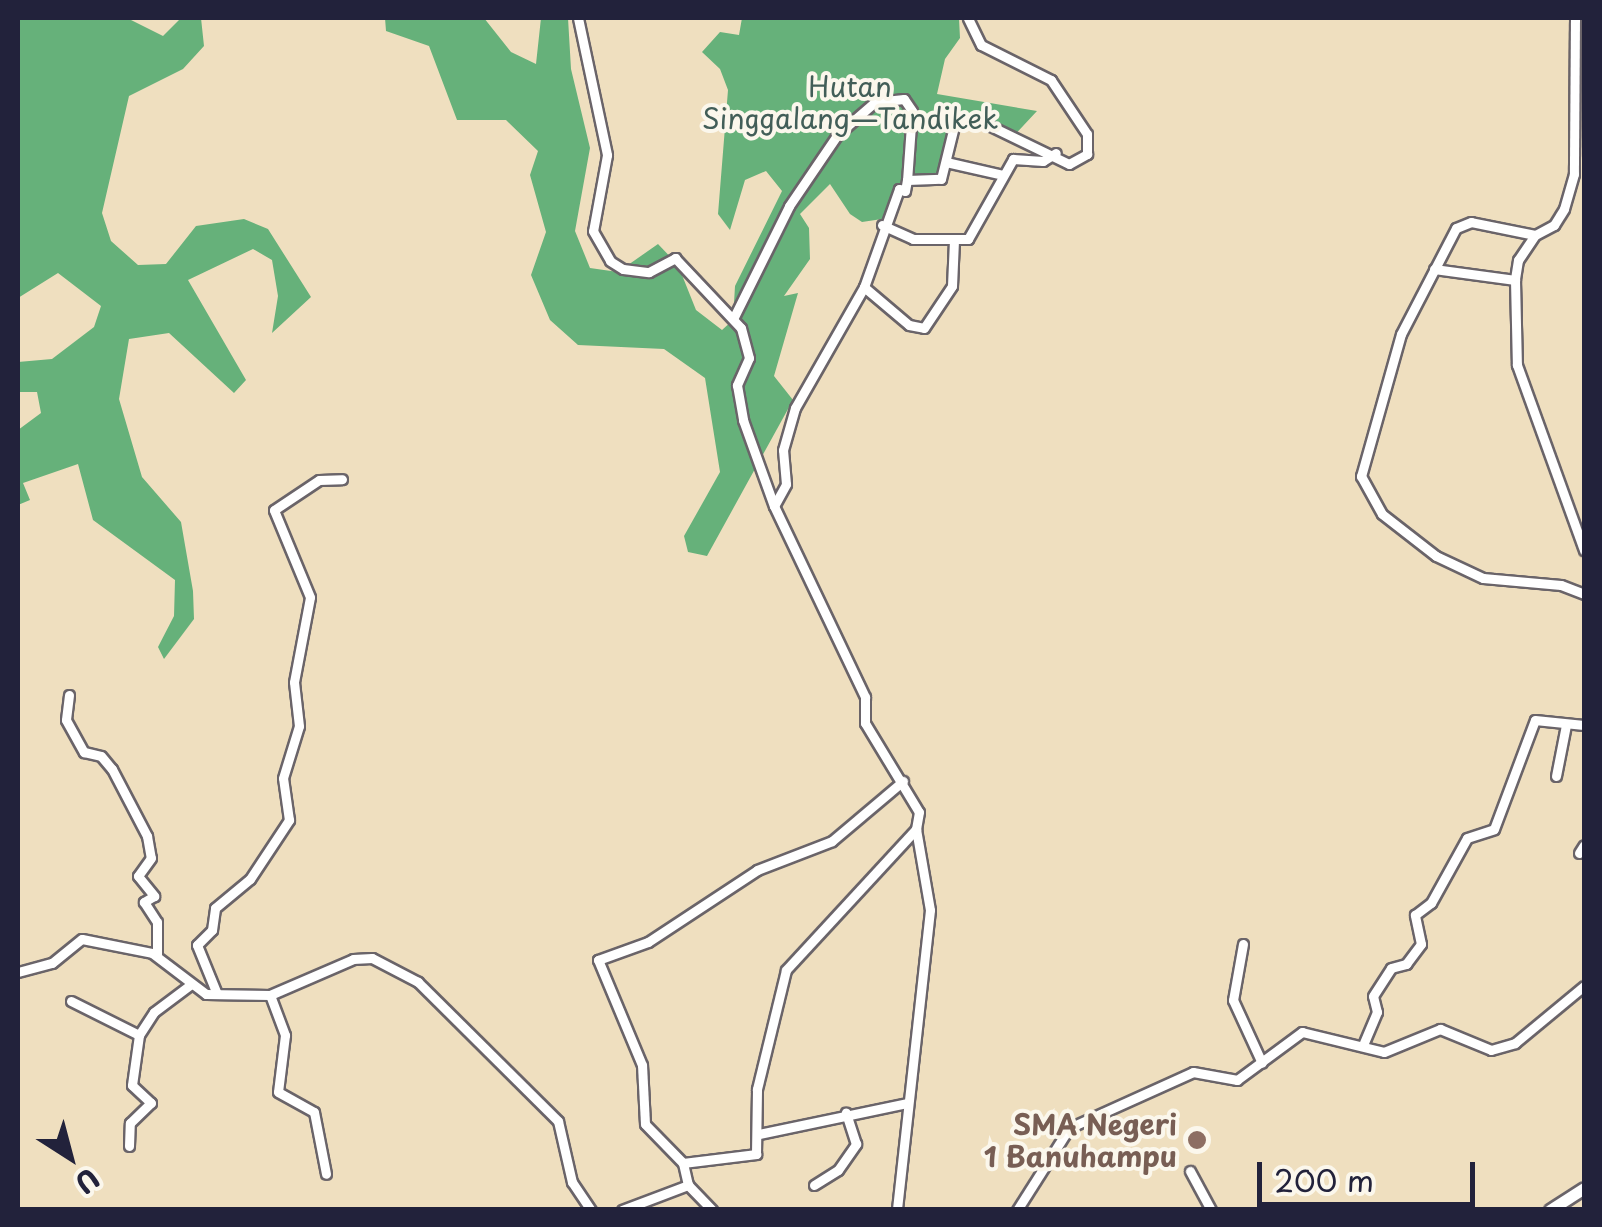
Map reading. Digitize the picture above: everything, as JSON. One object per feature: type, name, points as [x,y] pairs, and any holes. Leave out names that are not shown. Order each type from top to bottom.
[{"type":"main road","points":[[1550,1210],[1584,1188]]},
{"type":"street","points":[[578,18],[607,155],[592,224],[603,252],[615,266],[634,271],[649,272],[676,258],[711,303],[734,319],[749,358],[737,385],[743,420],[774,506],[866,697],[866,723],[920,812],[916,829],[930,910],[898,1210]]},
{"type":"street","points":[[907,180],[941,179],[950,132],[969,119],[1056,154],[1069,164],[1079,161],[1089,145],[1060,91],[1042,72],[981,44],[968,18]]},
{"type":"street","points":[[1576,18],[1574,174],[1564,209],[1554,225],[1535,235],[1518,260],[1515,280],[1517,364],[1584,550]]},
{"type":"street","points":[[734,319],[789,206],[838,134],[875,102],[904,99],[912,111],[907,180],[882,225],[864,288],[795,408],[782,450],[786,484],[774,506]]},
{"type":"street","points":[[882,225],[912,239],[968,239],[1003,176],[1020,156],[1044,161],[1056,154]]},
{"type":"street","points":[[946,162],[1003,176]]},
{"type":"street","points":[[1535,235],[1462,223],[1434,269],[1386,374],[1362,462],[1366,489],[1410,538],[1483,578],[1561,585],[1584,594]]},
{"type":"street","points":[[864,288],[908,325],[924,328],[952,286],[954,241]]},
{"type":"street","points":[[1434,269],[1515,280]]},
{"type":"street","points":[[217,994],[196,946],[212,930],[215,908],[250,879],[290,820],[283,778],[298,729],[294,682],[310,606],[307,582],[274,510],[319,480],[342,480]]},
{"type":"street","points":[[69,695],[66,720],[84,752],[100,756],[112,769],[147,836],[150,858],[138,867],[138,876],[154,896],[144,902],[157,922],[157,956]]},
{"type":"street","points":[[1362,1046],[1378,1012],[1373,996],[1391,968],[1406,964],[1422,944],[1415,915],[1431,902],[1467,838],[1494,829],[1533,724],[1584,725]]},
{"type":"street","points":[[1556,776],[1566,725]]},
{"type":"street","points":[[712,1210],[688,1185],[683,1163],[645,1124],[642,1065],[598,960],[648,942],[757,870],[832,842],[903,781]]},
{"type":"street","points":[[683,1163],[753,1156],[759,1134],[758,1089],[786,970],[916,829]]},
{"type":"street","points":[[18,972],[52,963],[82,939],[157,956],[190,985],[217,994],[270,994],[353,959],[372,958],[418,982],[558,1121],[572,1182],[591,1210]]},
{"type":"street","points":[[1243,944],[1233,1000],[1262,1063]]},
{"type":"street","points":[[129,1146],[128,1128],[150,1102],[132,1085],[139,1035],[154,1012],[190,985]]},
{"type":"street","points":[[1017,1210],[1076,1122],[1192,1072],[1236,1080],[1302,1032],[1391,1051],[1440,1029],[1483,1048],[1503,1047],[1584,986]]},
{"type":"street","points":[[270,994],[285,1035],[278,1092],[314,1112],[326,1174]]},
{"type":"street","points":[[71,1001],[139,1035]]},
{"type":"street","points":[[759,1134],[846,1113],[908,1104]]},
{"type":"street","points":[[814,1185],[838,1170],[856,1144],[846,1113]]},
{"type":"street","points":[[1190,1171],[1211,1210]]},
{"type":"street","points":[[622,1210],[688,1185]]},
{"type":"green space","points":[[18,18],[127,18],[163,36],[181,18],[201,18],[204,46],[183,69],[129,96],[102,213],[111,241],[138,265],[166,264],[196,226],[244,219],[268,229],[311,297],[272,333],[278,296],[272,260],[253,249],[188,280],[246,380],[234,393],[169,333],[129,339],[119,399],[142,477],[181,522],[193,591],[194,619],[164,659],[158,647],[174,616],[175,580],[93,520],[78,464],[23,483],[30,500],[18,505],[18,430],[41,413],[37,392],[18,392],[18,362],[52,359],[94,327],[101,306],[58,273],[18,298]]},
{"type":"green space","name":"Hutan Singgalang—Tandikek","points":[[385,18],[484,18],[511,52],[536,64],[541,18],[568,18],[571,69],[590,148],[575,231],[590,268],[618,272],[658,244],[678,265],[696,310],[722,330],[733,320],[735,286],[782,191],[766,171],[745,180],[730,230],[718,214],[728,90],[720,69],[702,52],[720,32],[739,35],[742,18],[959,18],[960,38],[945,59],[937,94],[1037,111],[1011,139],[978,123],[950,128],[940,171],[910,184],[901,181],[882,219],[862,222],[850,214],[830,184],[800,214],[809,228],[810,259],[784,296],[798,293],[774,376],[793,400],[707,556],[688,552],[684,536],[720,472],[705,378],[664,349],[578,345],[550,320],[531,275],[546,232],[530,175],[538,151],[506,120],[457,120],[429,46],[386,31]]},
{"type":"place","name":"SMA Negeri 1 Banuhampu","points":[[1197,1140]]}]
